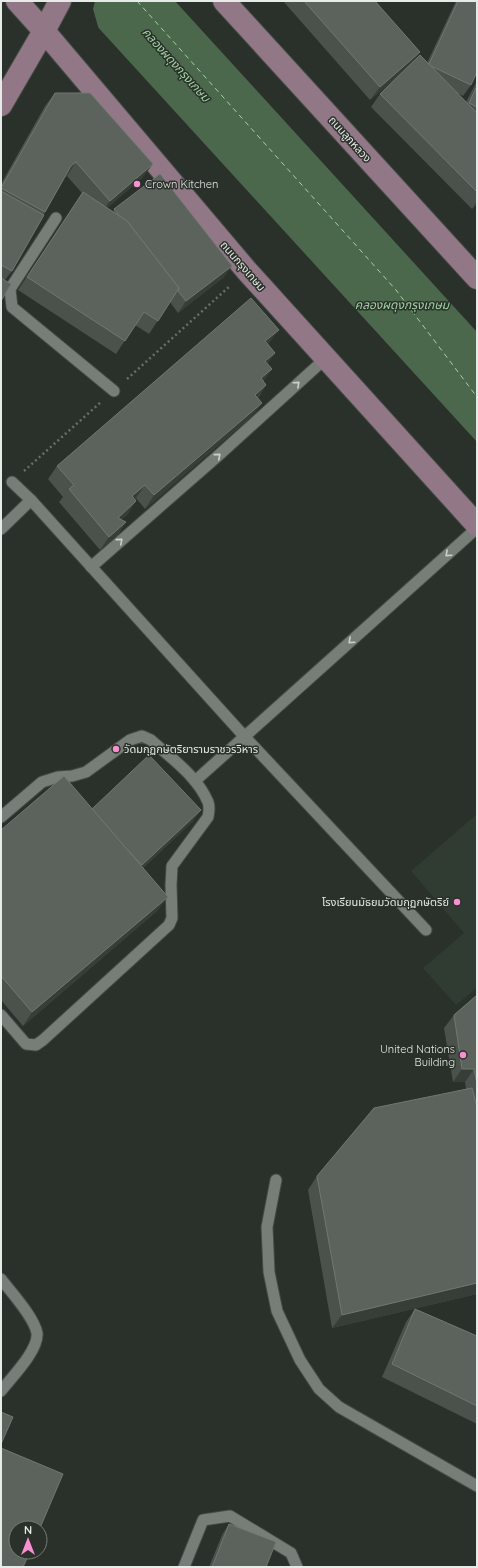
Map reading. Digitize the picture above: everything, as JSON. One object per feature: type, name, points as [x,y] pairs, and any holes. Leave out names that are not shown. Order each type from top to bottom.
[{"type":"main road","name":"ถนนกรุงเกษม","points":[[17,1],[247,271],[477,525]]},
{"type":"main road","name":"ถนนลูกหลวง","points":[[224,1],[477,278]]},
{"type":"main road","points":[[1,105],[58,4]]},
{"type":"lane","points":[[56,218],[10,289],[12,307],[114,391]]},
{"type":"lane","points":[[91,567],[220,454],[326,358]]},
{"type":"lane","points":[[12,482],[31,500],[244,736],[426,930]]},
{"type":"lane","points":[[1,529],[31,500]]},
{"type":"lane","points":[[195,781],[477,528]]},
{"type":"lane","points":[[1,817],[42,782],[58,777],[72,776],[86,772],[130,740],[142,736],[151,740],[195,781],[208,802],[210,810],[208,817],[172,866],[172,918],[169,924],[43,1040],[36,1044],[26,1044],[2,1020]]},
{"type":"lane","points":[[276,1180],[267,1227],[269,1272],[277,1311],[300,1360],[319,1389],[338,1407],[477,1486]]},
{"type":"lane","points":[[1,1279],[32,1320],[37,1334],[34,1347],[1,1391]]},
{"type":"lane","points":[[184,1567],[203,1520],[230,1516],[291,1554],[298,1566],[297,1567]]},
{"type":"path","points":[[12,482],[247,271]]},
{"type":"shaded area","name":"โรงเรียนมัธยมวัดมกุฏกษัตริย์","points":[[477,814],[477,988],[456,1005],[423,968],[464,933],[411,871]]},
{"type":"water","name":"คลองผดุงกรุงเกษม","points":[[74,1],[175,1],[477,332],[477,442]]},
{"type":"pier","points":[[72,1],[95,1],[93,9],[99,30]]},
{"type":"building","points":[[304,1],[375,1],[420,52],[380,87]]},
{"type":"building","points":[[458,1],[477,1],[477,72],[471,85],[429,64]]},
{"type":"building","points":[[420,55],[477,113],[477,192],[380,94]]},
{"type":"building","points":[[477,86],[477,107],[469,103]]},
{"type":"building","points":[[55,93],[90,93],[153,164],[110,201],[76,162],[71,166],[45,212],[1,188]]},
{"type":"building","points":[[160,174],[232,266],[186,301],[178,291],[179,288],[127,221],[120,217],[114,209]]},
{"type":"building","points":[[1,191],[44,215],[12,271],[1,265]]},
{"type":"building","points":[[83,192],[127,221],[179,288],[158,321],[144,312],[125,341],[27,277]]},
{"type":"building","points":[[1,278],[11,284],[1,301]]},
{"type":"building","points":[[251,298],[279,330],[265,341],[275,353],[265,361],[272,369],[261,378],[266,385],[255,395],[262,403],[154,495],[145,485],[132,496],[136,501],[118,518],[126,522],[109,537],[69,489],[74,485],[57,466]]},
{"type":"building","points":[[149,755],[201,810],[142,865],[92,809]]},
{"type":"building","points":[[64,776],[168,897],[32,1012],[1,976],[1,830]]},
{"type":"building","points":[[477,995],[477,1083],[474,1069],[462,1069],[454,1015]]},
{"type":"building","points":[[472,1088],[477,1107],[477,1283],[342,1315],[317,1176],[374,1108]]},
{"type":"building","points":[[415,1309],[477,1336],[477,1406],[392,1364]]},
{"type":"building","points":[[1,1412],[13,1417],[1,1444]]},
{"type":"building","points":[[1,1448],[63,1474],[43,1520],[8,1520],[8,1560],[26,1560],[23,1567],[1,1567]]},
{"type":"building","points":[[229,1524],[276,1542],[266,1567],[212,1567]]},
{"type":"ferry route","points":[[137,1],[396,290],[477,397]]},
{"type":"place","name":"Crown Kitchen","points":[[137,184]]},
{"type":"place","name":"วัดมกุฏกษัตริยารามราชวรวิหาร","points":[[116,749]]},
{"type":"place","name":"โรงเรียนมัธยมวัดมกุฏกษัตริย์","points":[[457,902]]},
{"type":"place","name":"United Nations Building","points":[[463,1055]]}]
